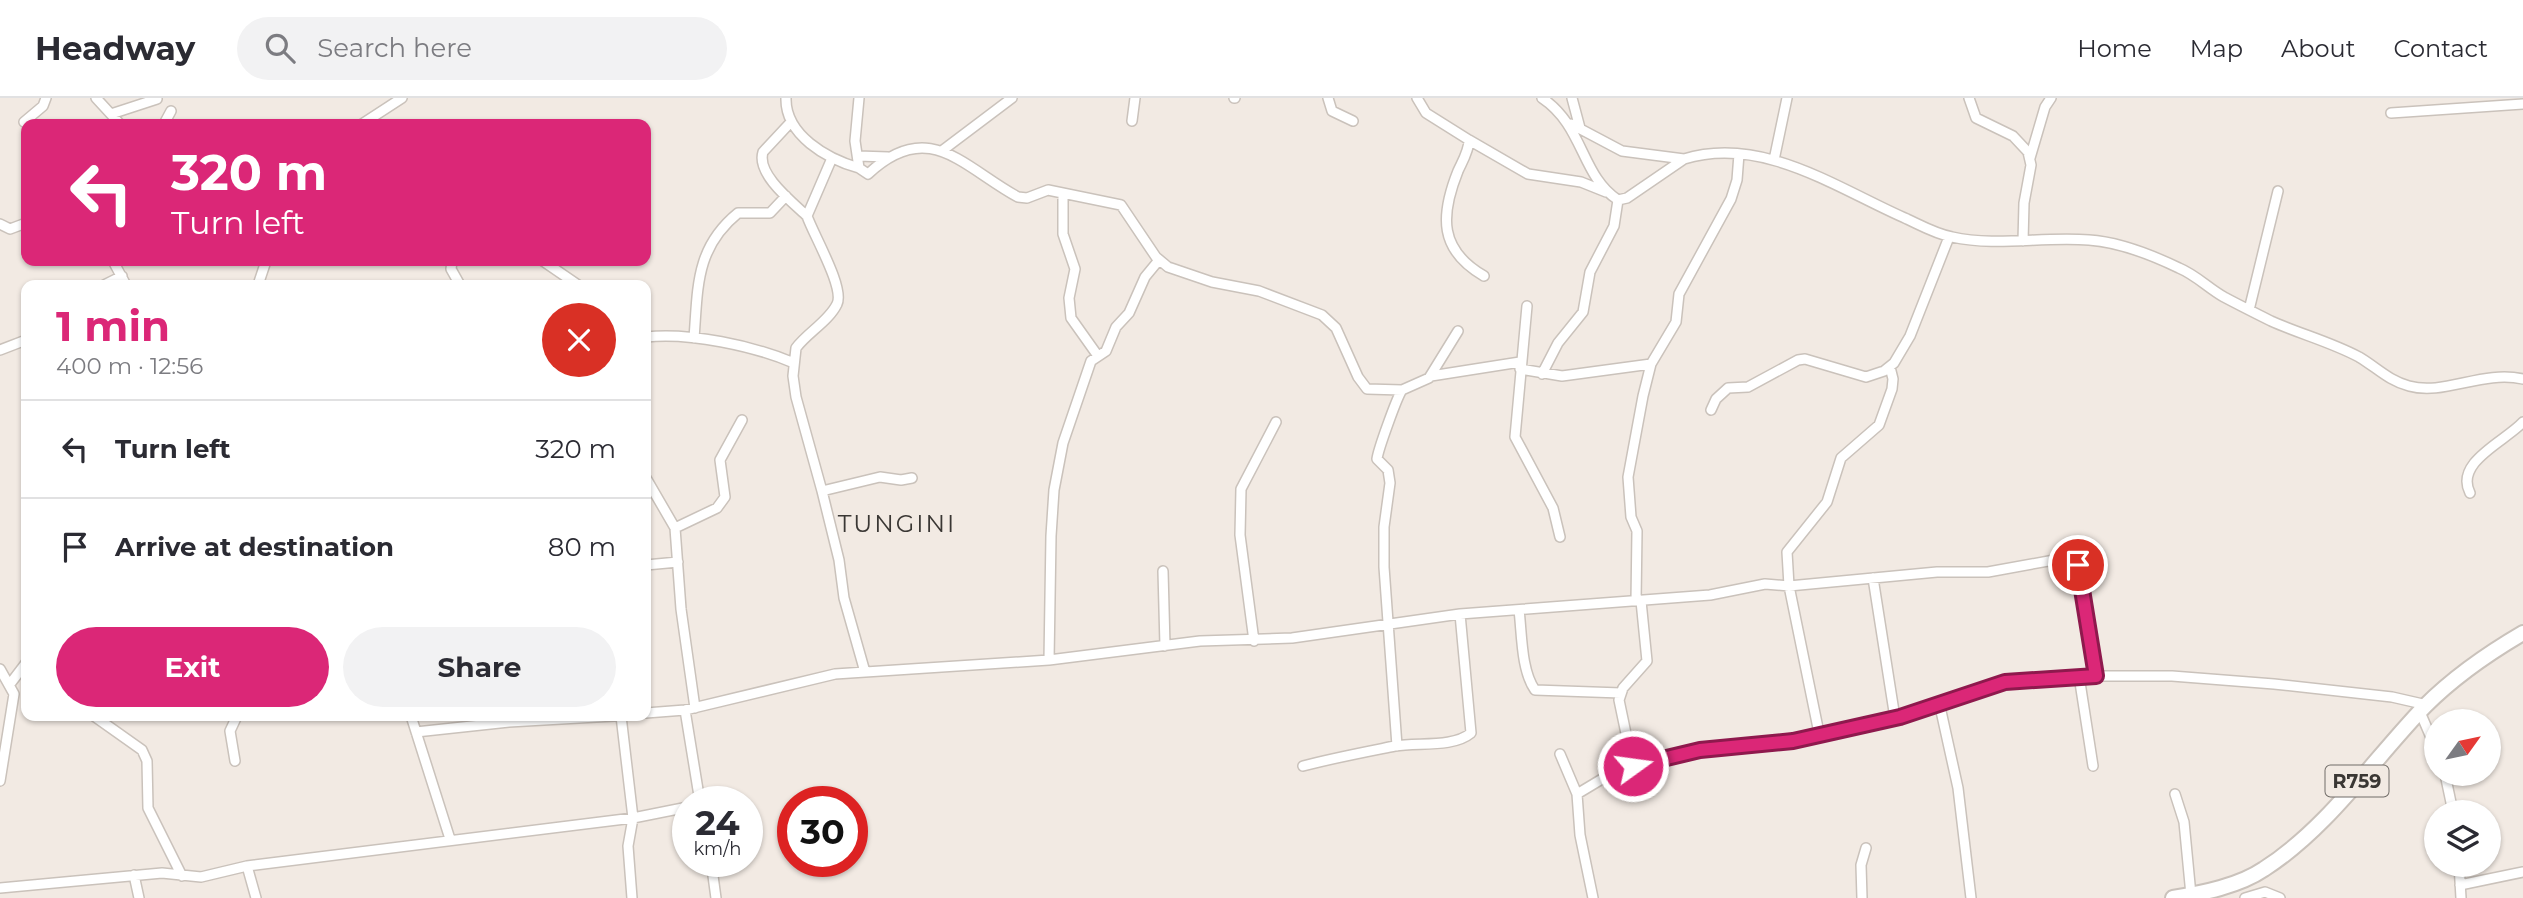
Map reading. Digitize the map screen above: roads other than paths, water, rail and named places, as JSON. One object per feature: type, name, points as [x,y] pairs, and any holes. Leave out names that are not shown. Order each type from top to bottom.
[{"type":"main road","name":"R759","points":[[2183,897],[2240,881],[2263,870],[2292,849],[2423,708],[2457,677],[2523,633]]},
{"type":"street","points":[[28,119],[43,106],[46,98]]},
{"type":"street","points":[[96,98],[114,119]]},
{"type":"street","points":[[370,119],[402,98]]},
{"type":"street","points":[[786,98],[790,123],[832,158],[868,174],[888,157]]},
{"type":"street","points":[[859,98],[859,125],[855,141],[859,168]]},
{"type":"street","points":[[943,150],[1012,98]]},
{"type":"street","points":[[1132,121],[1135,98]]},
{"type":"street","points":[[1328,98],[1332,111],[1353,121]]},
{"type":"street","points":[[1417,98],[1426,113],[1528,174],[1581,182],[1607,192],[1618,200],[1627,198],[1684,159]]},
{"type":"street","points":[[1542,98],[1575,126],[1622,151],[1684,159],[1711,153],[1774,160],[1805,170],[1857,198],[1949,237],[1973,241],[2090,240],[2129,248],[2180,268],[2249,310],[2360,358],[2394,382],[2429,389],[2488,377],[2523,379]]},
{"type":"street","points":[[1572,98],[1575,126],[1607,192]]},
{"type":"street","points":[[1774,160],[1787,98]]},
{"type":"street","points":[[1969,98],[1976,118],[2013,136],[2029,158]]},
{"type":"street","points":[[2023,241],[2029,158],[2045,107],[2051,98]]},
{"type":"street","points":[[117,119],[157,99]]},
{"type":"street","points":[[2391,113],[2523,104]]},
{"type":"street","points":[[167,119],[171,111]]},
{"type":"street","points":[[790,123],[761,156],[767,172],[786,197],[807,216],[836,281],[839,298],[834,308],[798,345],[794,363],[796,397],[822,491],[839,560],[844,598],[864,672]]},
{"type":"street","points":[[1469,141],[1446,212],[1447,233],[1456,253],[1484,276]]},
{"type":"street","points":[[858,156],[888,157],[926,147],[943,150],[973,166],[1018,197],[1027,198],[1048,190],[1125,207],[1159,260],[1184,275],[1259,291],[1322,315],[1336,328],[1365,388],[1402,390],[1431,376],[1520,365],[1542,374],[1562,376],[1651,364]]},
{"type":"street","points":[[1633,766],[1619,709],[1621,693],[1647,661],[1639,601],[1636,531],[1631,517],[1628,477],[1651,364],[1676,322],[1679,294],[1731,199],[1737,180],[1739,155]]},
{"type":"street","points":[[807,216],[832,158]]},
{"type":"street","points":[[2249,310],[2278,191]]},
{"type":"street","points":[[1063,193],[1063,234],[1075,269],[1069,298],[1071,318],[1098,356]]},
{"type":"street","points":[[694,338],[698,280],[708,249],[738,213],[770,213],[786,197]]},
{"type":"street","points":[[1542,374],[1558,344],[1583,312],[1590,272],[1614,226],[1618,200]]},
{"type":"street","points":[[0,224],[3,229],[21,225]]},
{"type":"street","points":[[1711,410],[1720,393],[1728,388],[1748,387],[1798,360],[1805,359],[1866,377],[1889,367],[1910,336],[1949,237]]},
{"type":"street","points":[[1049,660],[1048,590],[1057,469],[1089,364],[1106,351],[1115,327],[1129,313],[1145,277],[1159,260]]},
{"type":"street","points":[[550,266],[571,280]]},
{"type":"street","points":[[1527,306],[1520,365],[1516,440],[1553,508],[1560,537]]},
{"type":"street","points":[[1431,376],[1458,331]]},
{"type":"street","points":[[651,337],[694,338],[742,345],[794,363]]},
{"type":"street","points":[[0,350],[21,341]]},
{"type":"street","points":[[1819,733],[1789,586],[1787,549],[1827,502],[1841,458],[1879,425],[1892,389],[1893,379],[1889,367]]},
{"type":"street","points":[[1397,746],[1384,545],[1390,482],[1388,470],[1380,465],[1377,455],[1402,390]]},
{"type":"street","points":[[675,528],[717,508],[725,497],[720,460],[742,420]]},
{"type":"street","points":[[1254,641],[1240,535],[1241,489],[1276,422]]},
{"type":"street","points":[[2470,493],[2467,486],[2469,473],[2481,454],[2509,437],[2523,422]]},
{"type":"street","points":[[822,491],[880,477],[901,480],[912,478]]},
{"type":"street","points":[[651,487],[675,528],[698,786]]},
{"type":"street","points":[[651,713],[690,709],[835,674],[1049,660],[1200,641],[1254,641],[1460,614],[1710,595],[1765,583],[1789,586],[1937,572],[1988,572],[2048,559],[2073,560],[2078,565],[2096,676]]},
{"type":"street","points":[[651,565],[678,562]]},
{"type":"street","points":[[1163,570],[1165,646]]},
{"type":"street","points":[[1873,578],[1895,718]]},
{"type":"street","points":[[1519,610],[1525,657],[1535,690],[1621,693]]},
{"type":"street","points":[[1303,766],[1397,746],[1439,743],[1471,733],[1460,614]]},
{"type":"street","points":[[0,670],[14,694],[0,780]]},
{"type":"street","points":[[10,684],[21,671]]},
{"type":"street","points":[[2079,676],[2093,766]]},
{"type":"street","points":[[1577,794],[1605,774],[1633,766],[1700,750],[1793,741],[1895,718],[2005,682],[2079,676],[2172,676],[2392,697],[2423,708],[2424,711]]},
{"type":"street","points":[[1939,702],[1958,788],[1971,898]]},
{"type":"street","points":[[101,721],[142,750],[147,761],[148,807],[182,876]]},
{"type":"street","points":[[235,721],[230,731],[235,761]]},
{"type":"street","points":[[412,721],[450,839]]},
{"type":"street","points":[[415,732],[526,721]]},
{"type":"street","points":[[622,721],[633,818],[628,846],[632,898]]},
{"type":"street","points":[[1560,754],[1577,794],[1580,835],[1593,898]]},
{"type":"street","points":[[2175,794],[2184,822],[2183,897]]},
{"type":"street","points":[[0,888],[162,873],[201,877],[247,866],[633,818],[672,810]]},
{"type":"street","points":[[1862,898],[1861,865],[1866,848]]},
{"type":"street","points":[[247,866],[256,898]]},
{"type":"street","points":[[2460,885],[2523,872]]},
{"type":"street","points":[[134,875],[139,898]]},
{"type":"street","points":[[713,877],[716,898]]},
{"type":"street","points":[[2460,877],[2461,898]]},
{"type":"street","points":[[2245,898],[2265,892],[2280,898]]},
{"type":"district","name":"TUNGINI","points":[[897,523]]}]
